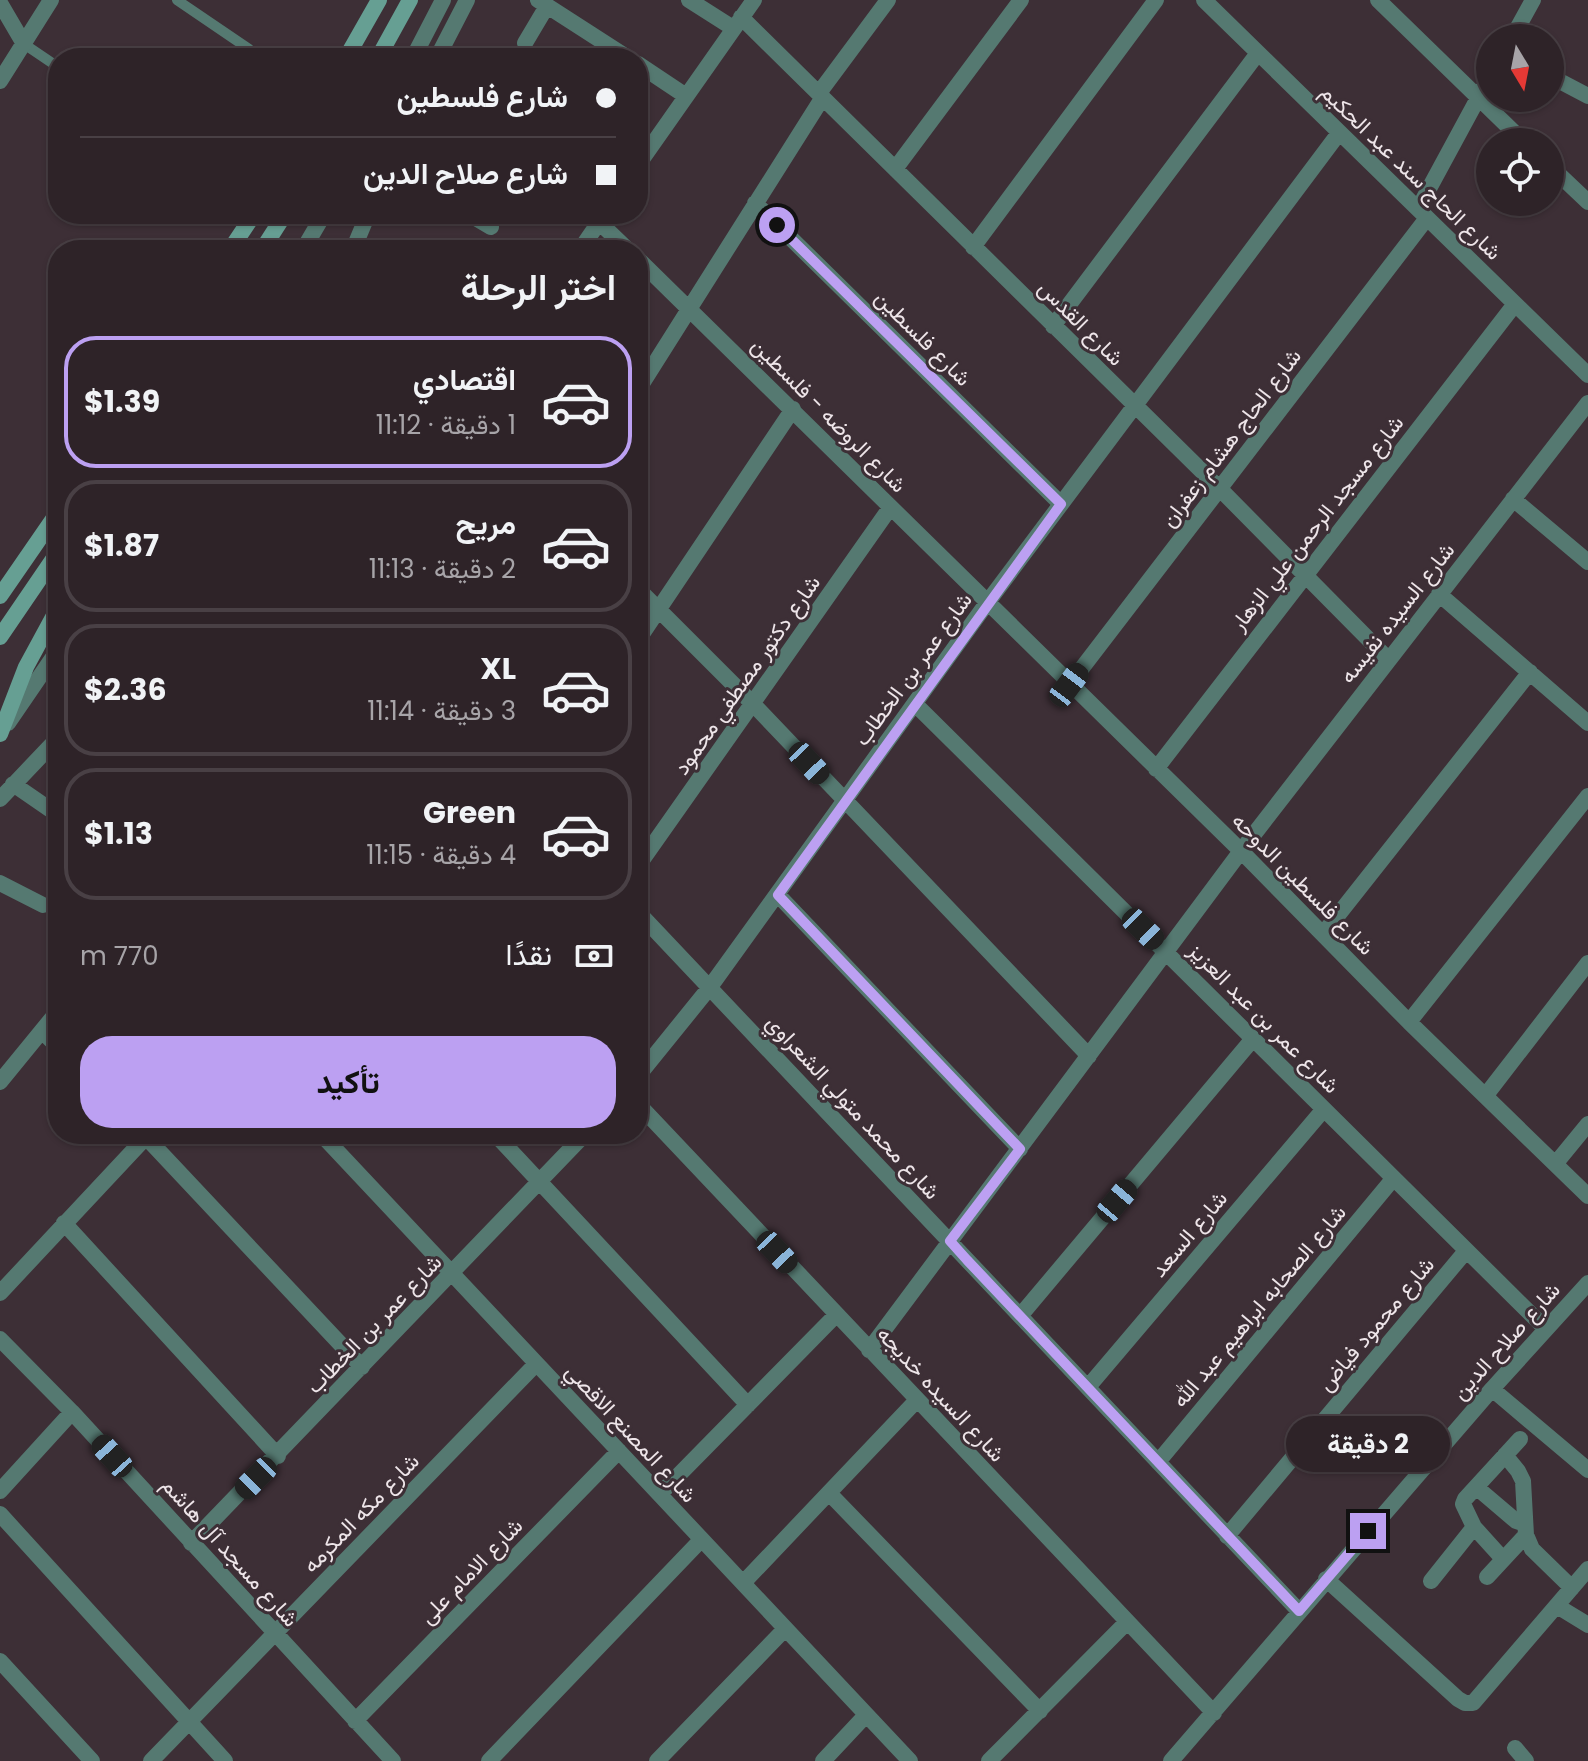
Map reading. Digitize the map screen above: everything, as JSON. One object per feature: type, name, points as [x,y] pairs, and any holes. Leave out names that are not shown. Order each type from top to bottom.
[{"type":"main road","points":[[352,48],[379,0]]},
{"type":"main road","points":[[384,48],[410,0]]},
{"type":"main road","points":[[0,596],[48,526]]},
{"type":"main road","points":[[0,637],[48,567]]},
{"type":"main road","points":[[0,734],[26,667],[48,626]]},
{"type":"street","points":[[0,81],[51,0]]},
{"type":"street","points":[[418,48],[443,0]]},
{"type":"street","points":[[442,48],[467,0]]},
{"type":"street","name":"شارع القدس","points":[[689,0],[737,23],[821,95],[1389,660]]},
{"type":"street","points":[[648,151],[754,0]]},
{"type":"street","points":[[648,374],[821,95],[888,0]]},
{"type":"street","points":[[895,169],[1021,0]]},
{"type":"street","points":[[973,247],[1156,0]]},
{"type":"street","name":"شارع الحاج سند عبد الحكيم","points":[[1204,0],[1588,375]]},
{"type":"street","points":[[1378,0],[1476,96]]},
{"type":"street","points":[[1520,24],[1533,0]]},
{"type":"street","points":[[0,3],[24,44]]},
{"type":"street","points":[[525,43],[543,3],[613,48]]},
{"type":"street","points":[[1053,326],[1258,53]]},
{"type":"street","points":[[648,71],[686,96]]},
{"type":"street","points":[[1564,83],[1588,96]]},
{"type":"street","name":"شارع الحاج هشام زعفران","points":[[1069,685],[1220,489],[1423,214],[1476,102]]},
{"type":"street","points":[[1493,112],[1509,128]]},
{"type":"street","name":"شارع عمر بن الخطاب","points":[[648,1064],[710,987],[987,603],[1339,133]]},
{"type":"street","points":[[1564,179],[1588,202]]},
{"type":"street","name":"شارع فلسطين","points":[[755,203],[1061,504]]},
{"type":"street","points":[[486,224],[491,227]]},
{"type":"street","points":[[605,224],[619,240]]},
{"type":"street","name":"شارع الروضه - فلسطين","points":[[648,268],[987,603]]},
{"type":"street","name":"شارع مسجد الرحمن علي الزهار","points":[[1156,769],[1515,304]]},
{"type":"street","name":"شارع السيده نفيسه","points":[[869,1350],[1241,851],[1588,403]]},
{"type":"street","points":[[648,625],[793,409]]},
{"type":"street","points":[[1513,499],[1588,562]]},
{"type":"street","name":"شارع دكتور مصطفي محمود","points":[[648,852],[890,508]]},
{"type":"street","points":[[1439,594],[1588,723]]},
{"type":"street","points":[[648,600],[754,705],[1089,1056]]},
{"type":"street","name":"شارع فلسطين الدوحه","points":[[987,603],[1588,1196]]},
{"type":"street","points":[[0,734],[48,664]]},
{"type":"street","points":[[1323,934],[1530,672]]},
{"type":"street","name":"شارع عمر بن عبد العزيز","points":[[916,705],[1546,1329]]},
{"type":"street","points":[[0,799],[48,748]]},
{"type":"street","points":[[13,784],[48,808]]},
{"type":"street","points":[[1409,1022],[1588,796]]},
{"type":"street","points":[[0,883],[43,905]]},
{"type":"street","points":[[778,895],[1020,1149]]},
{"type":"street","name":"شارع محمد متولي الشعراوي","points":[[648,922],[1299,1611]]},
{"type":"street","points":[[1486,1095],[1588,963]]},
{"type":"street","points":[[0,1082],[48,1024]]},
{"type":"street","points":[[42,1031],[48,1037]]},
{"type":"street","points":[[1020,1316],[1252,1040]]},
{"type":"street","name":"شارع السعد","points":[[1088,1387],[1324,1109]]},
{"type":"street","name":"شارع السيده خديجه","points":[[648,1115],[1214,1713]]},
{"type":"street","points":[[1556,1163],[1588,1124]]},
{"type":"street","points":[[0,1293],[137,1144]]},
{"type":"street","points":[[153,1144],[362,1367]]},
{"type":"street","name":"شارع المصنع الاقصي","points":[[330,1144],[910,1761]]},
{"type":"street","points":[[504,1144],[748,1405]]},
{"type":"street","name":"شارع عمر بن الخطاب","points":[[191,1543],[576,1144]]},
{"type":"street","name":"شارع الصحابه ابراهيم عبد الله","points":[[1158,1462],[1393,1179]]},
{"type":"street","points":[[64,1223],[278,1456]]},
{"type":"street","name":"شارع محمود فياض","points":[[1227,1536],[1466,1251]]},
{"type":"street","name":"شارع صلاح الدين","points":[[1171,1761],[1326,1579],[1588,1283]]},
{"type":"street","points":[[660,1494],[836,1315]]},
{"type":"street","name":"شارع مسجد آل هاشم","points":[[0,1339],[72,1412],[393,1761]]},
{"type":"street","name":"شارع مكه المكرمه","points":[[151,1761],[536,1364]]},
{"type":"street","points":[[1492,1389],[1588,1470]]},
{"type":"street","points":[[743,1583],[917,1400]]},
{"type":"street","points":[[0,1491],[72,1412]]},
{"type":"street","points":[[1503,1559],[1474,1527],[1463,1504],[1520,1439]]},
{"type":"street","name":"شارع الامام على","points":[[355,1721],[619,1451]]},
{"type":"street","points":[[1505,1455],[1523,1481],[1526,1530],[1532,1549],[1572,1588]]},
{"type":"street","points":[[1476,1487],[1526,1530]]},
{"type":"street","points":[[829,1493],[1040,1711]]},
{"type":"street","points":[[0,1514],[225,1761]]},
{"type":"street","points":[[1431,1581],[1474,1527]]},
{"type":"street","points":[[1487,1577],[1526,1530]]},
{"type":"street","points":[[489,1761],[701,1540]]},
{"type":"street","points":[[1326,1579],[1458,1699],[1473,1703],[1588,1569]]},
{"type":"street","points":[[1557,1606],[1588,1625]]},
{"type":"street","points":[[989,1761],[1127,1622]]},
{"type":"street","points":[[657,1761],[785,1629]]},
{"type":"street","points":[[0,1661],[92,1761]]},
{"type":"street","points":[[823,1761],[866,1715]]},
{"type":"lane","points":[[177,0],[248,48]]},
{"type":"lane","points":[[24,44],[48,60]]},
{"type":"route","points":[[777,225],[1061,504],[778,895],[1020,1149],[950,1241],[967,1260],[1299,1611],[1368,1531]]}]
